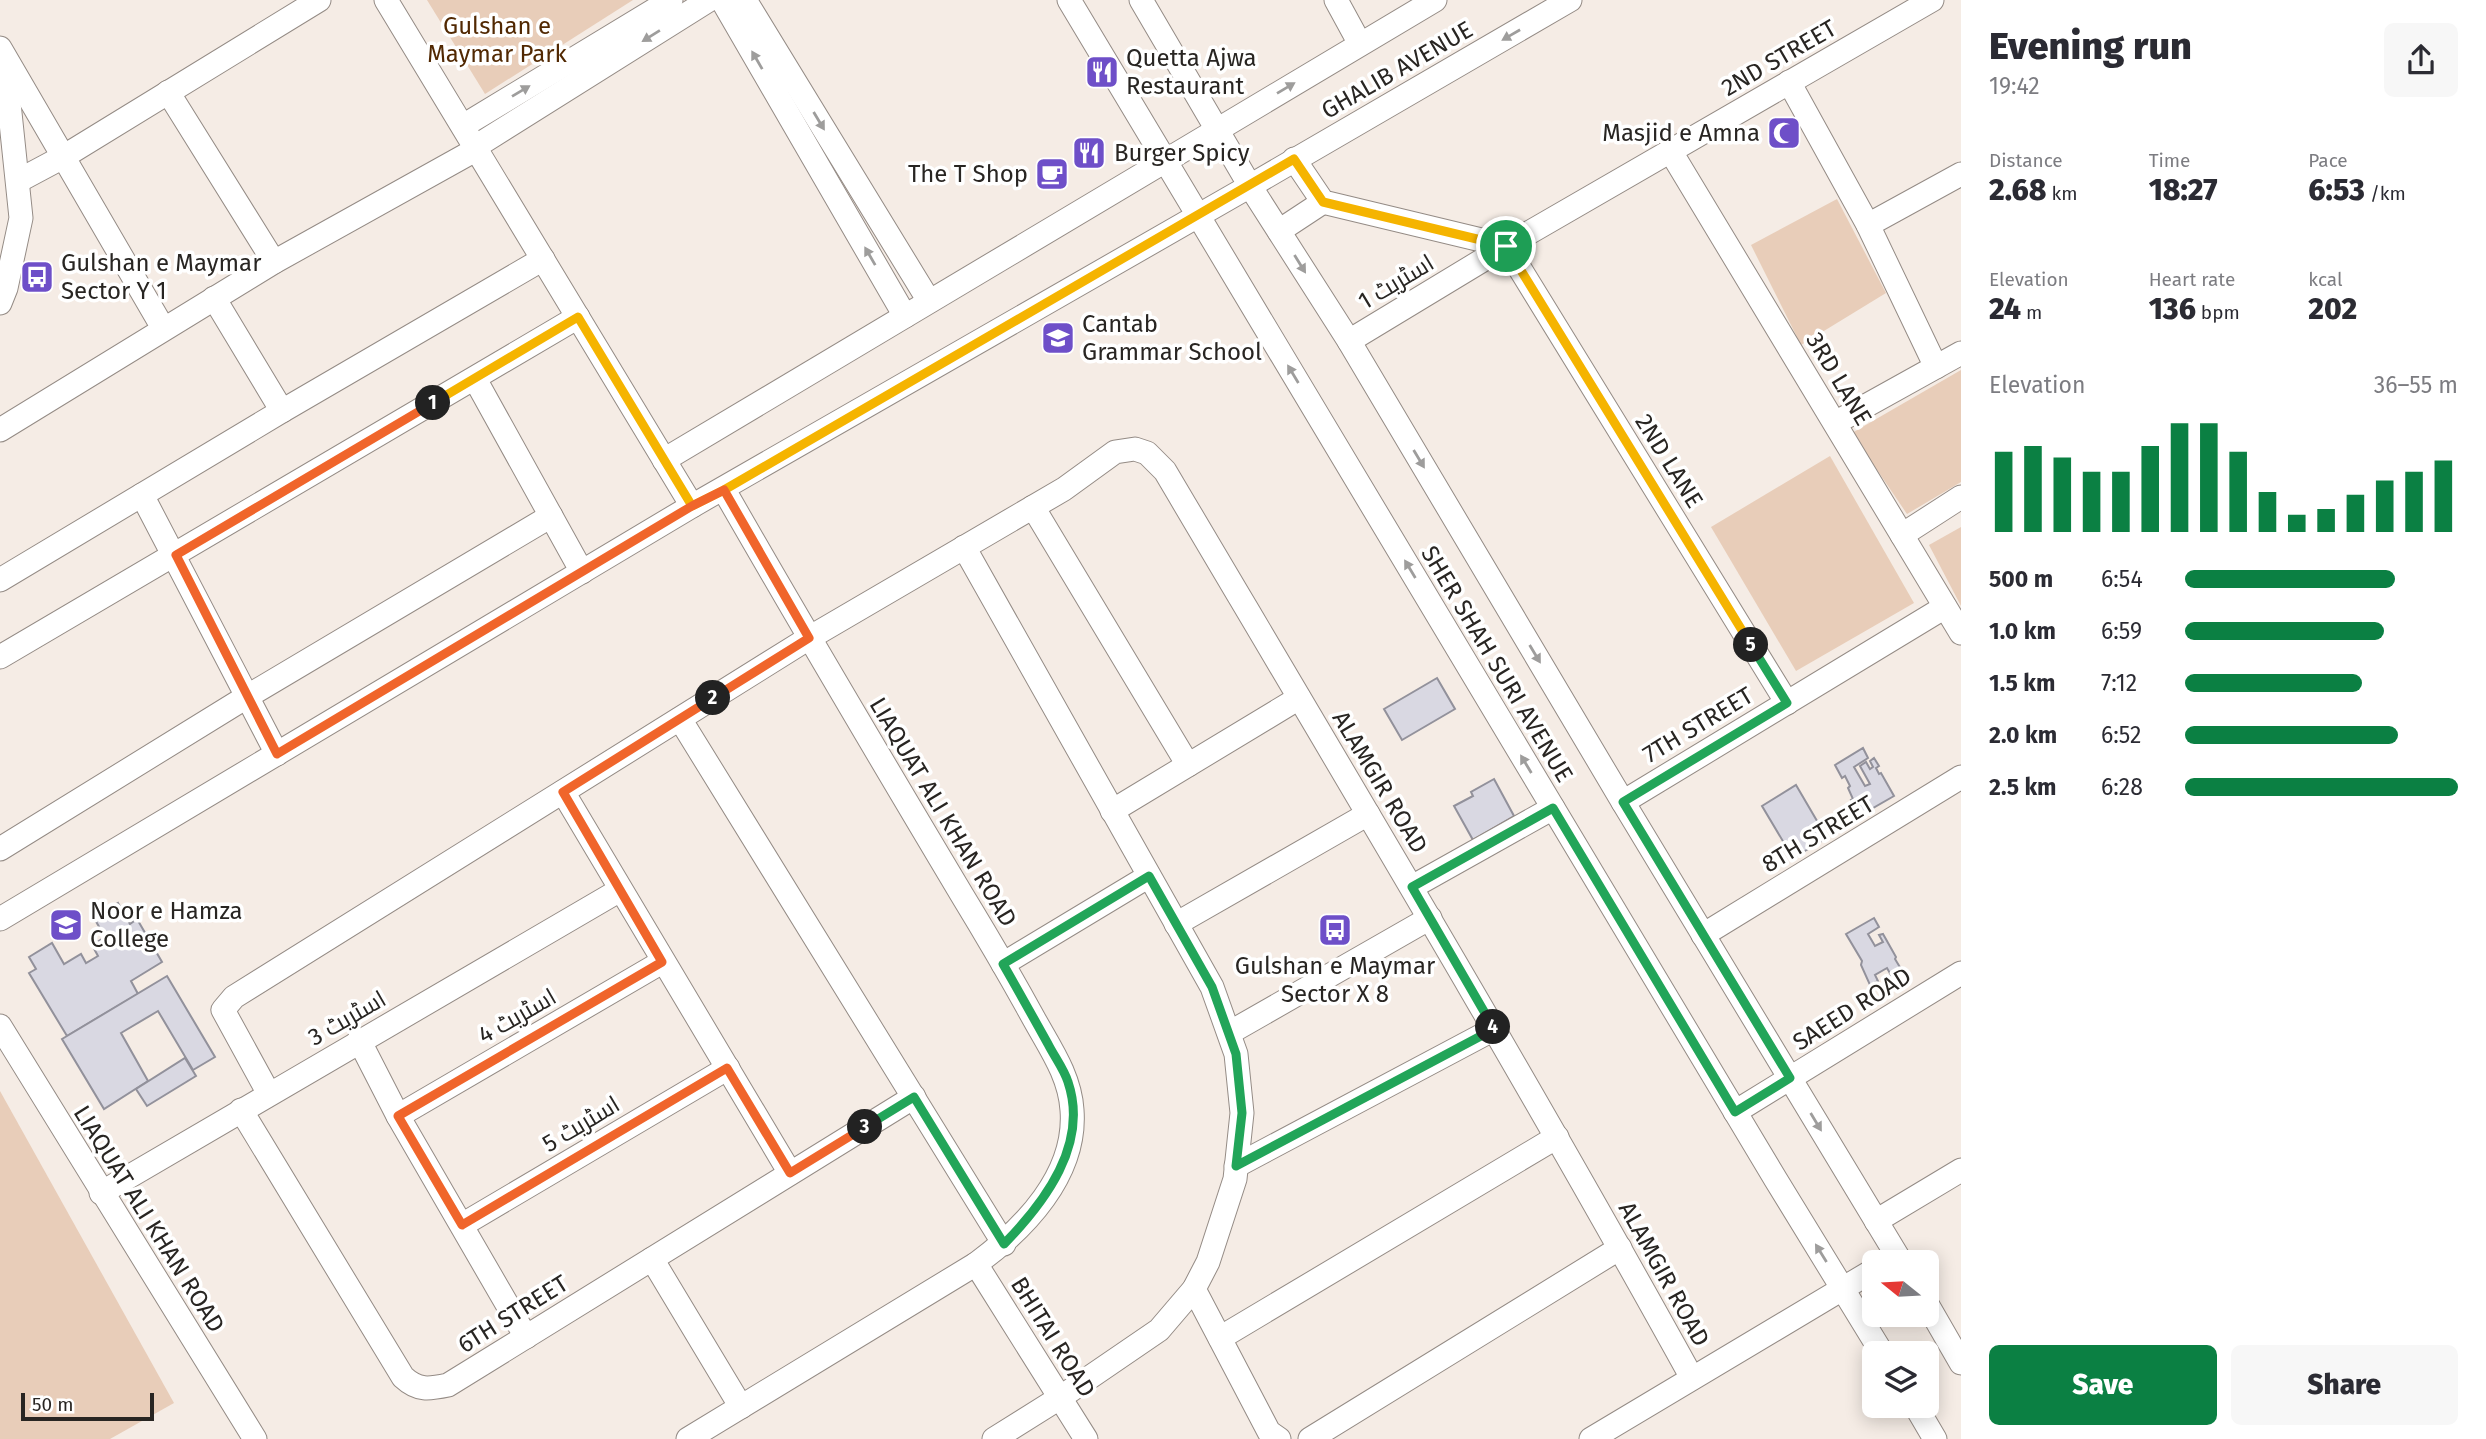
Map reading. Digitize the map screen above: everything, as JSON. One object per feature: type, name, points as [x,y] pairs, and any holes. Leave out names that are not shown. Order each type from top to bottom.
[{"type":"street","points":[[18,181],[64,157],[318,0]]},
{"type":"street","points":[[386,0],[692,506]]},
{"type":"street","points":[[463,126],[671,0]]},
{"type":"street","points":[[0,430],[274,262],[476,148],[709,0]]},
{"type":"street","points":[[722,0],[905,316]]},
{"type":"street","points":[[746,0],[929,300]]},
{"type":"street","name":"SHER SHAH SURI AVENUE","points":[[1069,0],[1875,1341]]},
{"type":"street","name":"SHER SHAH SURI AVENUE","points":[[1141,0],[1250,186],[1349,341],[1891,1250]]},
{"type":"street","points":[[1336,0],[1360,44]]},
{"type":"street","name":"GHALIB AVENUE","points":[[664,460],[1435,0]]},
{"type":"street","name":"GHALIB AVENUE","points":[[0,919],[692,506],[724,490],[1570,0]]},
{"type":"street","name":"2ND STREET","points":[[1506,246],[1932,0]]},
{"type":"street","points":[[2,52],[163,328]]},
{"type":"street","points":[[0,303],[6,288],[21,218],[2,52]]},
{"type":"street","points":[[1788,82],[1868,225],[1936,368]]},
{"type":"street","points":[[168,92],[274,262]]},
{"type":"street","name":"3RD LANE","points":[[1671,152],[1961,633]]},
{"type":"street","points":[[1294,159],[1323,202],[1506,246]]},
{"type":"street","points":[[1868,225],[1961,174]]},
{"type":"street","points":[[1279,231],[1323,202]]},
{"type":"street","name":"اسٹریٹ 1","points":[[1349,341],[1506,246]]},
{"type":"street","name":"2ND LANE","points":[[1506,246],[1787,703]]},
{"type":"street","points":[[0,580],[543,259]]},
{"type":"street","points":[[214,298],[282,411]]},
{"type":"street","points":[[0,657],[578,317]]},
{"type":"street","points":[[1835,423],[1961,353]]},
{"type":"street","points":[[475,379],[582,572]]},
{"type":"street","name":"ALAMGIR ROAD","points":[[1032,507],[1064,489],[1115,452],[1135,449],[1147,453],[1165,471],[1412,887],[1557,1137],[1692,1378]]},
{"type":"street","name":"LIAQUAT ALI KHAN ROAD","points":[[688,1439],[976,1264],[1004,1244],[1026,1221],[1056,1180],[1072,1138],[1073,1111],[1068,1082],[1003,964],[724,490]]},
{"type":"street","points":[[142,495],[176,555],[277,754]]},
{"type":"street","points":[[1902,535],[1961,497]]},
{"type":"street","points":[[269,1094],[223,1010],[234,997],[809,638],[1032,507],[1188,765]]},
{"type":"street","points":[[0,849],[248,696],[551,516]]},
{"type":"street","points":[[964,547],[1212,987],[1236,1054],[1242,1113],[1235,1179],[1208,1262],[1194,1289],[1159,1330],[1061,1397],[993,1439]]},
{"type":"street","name":"7TH STREET","points":[[1623,802],[1945,607]]},
{"type":"street","points":[[1112,811],[1299,698]]},
{"type":"street","points":[[680,719],[1004,1244]]},
{"type":"street","name":"8TH STREET","points":[[1703,935],[1961,778]]},
{"type":"street","points":[[563,792],[790,1173]]},
{"type":"street","points":[[1412,887],[1553,808]]},
{"type":"street","points":[[1176,924],[1368,814]]},
{"type":"street","points":[[1003,964],[1149,876]]},
{"type":"street","name":"اسٹریٹ 3","points":[[102,1193],[359,1040],[620,890]]},
{"type":"street","points":[[1229,1033],[1430,918]]},
{"type":"street","name":"اسٹریٹ 4","points":[[398,1116],[662,962]]},
{"type":"street","name":"SAEED ROAD","points":[[1735,1112],[1961,973]]},
{"type":"street","name":"LIAQUAT ALI KHAN ROAD","points":[[0,1026],[255,1439]]},
{"type":"street","points":[[1236,1166],[1494,1029]]},
{"type":"street","points":[[359,1040],[398,1116],[526,1337]]},
{"type":"street","name":"اسٹریٹ 5","points":[[462,1225],[727,1068]]},
{"type":"street","name":"6TH STREET","points":[[241,1110],[403,1377],[415,1388],[429,1390],[448,1385],[914,1097]]},
{"type":"street","points":[[1220,1338],[1557,1137]]},
{"type":"street","points":[[1876,1221],[1961,1170]]},
{"type":"street","points":[[1310,1439],[1620,1248]]},
{"type":"street","points":[[652,1259],[741,1407]]},
{"type":"street","name":"BHITAI ROAD","points":[[976,1264],[1086,1439]]},
{"type":"street","points":[[1591,1439],[1862,1277]]},
{"type":"street","points":[[1194,1289],[1269,1432],[1279,1439]]},
{"type":"street","points":[[1939,1323],[1959,1354]]},
{"type":"street","points":[[1921,1418],[1931,1438]]},
{"type":"green space","name":"Gulshan e Maymar Park","points":[[427,0],[633,0],[485,94]]},
{"type":"green space","points":[[1837,199],[1886,293],[1801,345],[1751,245]]},
{"type":"green space","points":[[1961,370],[1961,482],[1907,514],[1852,433]]},
{"type":"green space","points":[[1830,456],[1914,603],[1796,671],[1711,527]]},
{"type":"green space","points":[[1961,527],[1961,606],[1929,545]]},
{"type":"green space","points":[[0,1091],[174,1403],[110,1439],[0,1439]]},
{"type":"building","points":[[1437,678],[1455,709],[1402,740],[1384,709]]},
{"type":"building","points":[[1863,748],[1868,758],[1854,767],[1865,786],[1870,784],[1860,766],[1866,762],[1870,769],[1873,767],[1870,761],[1874,758],[1879,766],[1876,768],[1879,774],[1881,773],[1894,796],[1859,816],[1851,800],[1853,799],[1848,788],[1850,786],[1835,765]]},
{"type":"building","points":[[1494,779],[1514,816],[1473,840],[1454,806],[1473,796],[1471,792]]},
{"type":"building","points":[[1796,785],[1827,838],[1793,858],[1762,806]]},
{"type":"building","points":[[118,903],[130,924],[137,919],[162,962],[131,981],[138,994],[67,1036],[29,973],[36,969],[29,957],[52,943],[64,964],[81,954],[86,963],[98,956],[92,945],[105,937],[94,918]]},
{"type":"building","points":[[1874,918],[1879,927],[1868,934],[1875,946],[1883,942],[1879,935],[1883,934],[1901,969],[1891,975],[1887,968],[1875,975],[1878,981],[1870,985],[1861,965],[1862,961],[1846,934]]},
{"type":"building","points":[[167,976],[215,1057],[193,1070],[158,1011],[121,1033],[148,1081],[104,1109],[62,1039]]},
{"type":"building","points":[[185,1058],[196,1076],[147,1106],[136,1089]]},
{"type":"place","name":"Quetta Ajwa Restaurant","points":[[1102,72]]},
{"type":"place","name":"Masjid e Amna","points":[[1784,133]]},
{"type":"place","name":"Burger Spicy","points":[[1089,153]]},
{"type":"place","name":"The T Shop","points":[[1052,174]]},
{"type":"place","name":"Gulshan e Maymar Sector Y 1","points":[[37,277]]},
{"type":"place","name":"Cantab Grammar School","points":[[1058,338]]},
{"type":"place","name":"Noor e Hamza College","points":[[66,925]]},
{"type":"place","name":"Gulshan e Maymar Sector X 8","points":[[1335,930]]},
{"type":"route","points":[[1506,246],[1323,202],[1294,159],[724,490],[692,506],[578,317],[176,555],[277,754],[692,506],[724,490],[809,638],[563,792],[662,962],[398,1116],[462,1225],[727,1068],[790,1173],[914,1097],[1004,1244],[1026,1221],[1056,1180],[1072,1138],[1073,1111],[1068,1082],[1003,964],[1149,876],[1212,987],[1236,1054],[1242,1113],[1236,1166],[1494,1029],[1412,887],[1553,808],[1735,1112],[1790,1078],[1623,802],[1787,703],[1506,246]]}]
